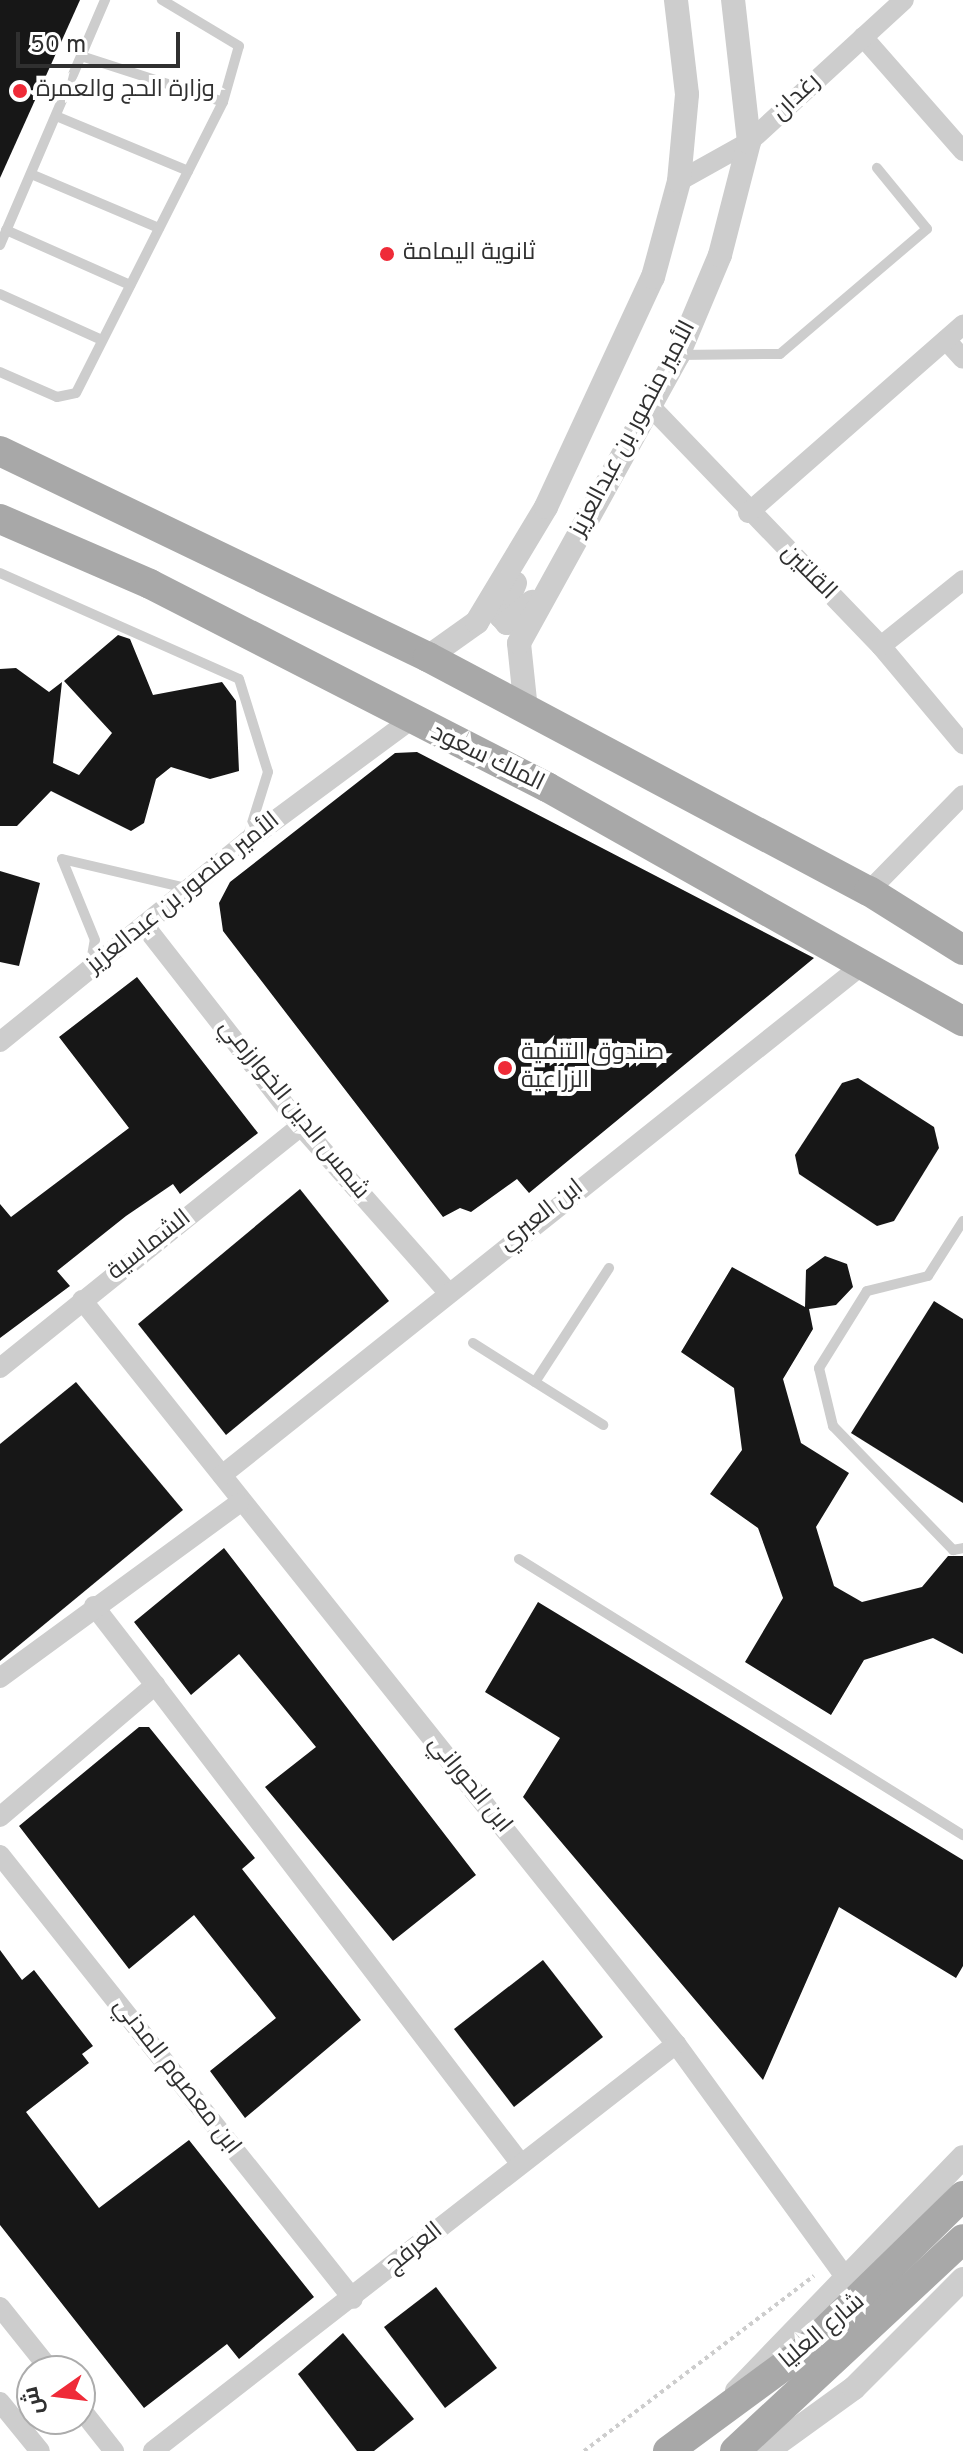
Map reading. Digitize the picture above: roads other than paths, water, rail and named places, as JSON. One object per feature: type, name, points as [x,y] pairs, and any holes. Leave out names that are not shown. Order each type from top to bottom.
[{"type":"main road","points":[[0,451],[428,657],[869,891],[963,950]]},
{"type":"main road","name":"الملك سعود","points":[[0,519],[150,584],[409,721],[547,787],[866,962],[963,1021]]},
{"type":"main road","name":"شارع العليا","points":[[668,2451],[864,2298],[963,2196]]},
{"type":"main road","name":"شارع العليا","points":[[735,2451],[963,2239]]},
{"type":"street","name":"الأمير منصور بن عبدالعزيز","points":[[428,657],[477,622],[546,507],[653,277],[679,181],[687,94],[676,0]]},
{"type":"street","name":"الأمير منصور بن عبدالعزيز","points":[[526,710],[519,643],[678,355],[720,255],[749,142],[733,0]]},
{"type":"street","name":"رغدان","points":[[679,181],[749,142],[904,0]]},
{"type":"street","points":[[863,37],[963,151]]},
{"type":"street","points":[[748,513],[963,325]]},
{"type":"street","points":[[946,340],[963,359]]},
{"type":"street","name":"القلتين","points":[[650,406],[748,513],[881,646],[963,744]]},
{"type":"street","points":[[546,507],[501,616],[507,623],[564,561]]},
{"type":"street","points":[[881,646],[963,580]]},
{"type":"street","name":"الأمير منصور بن عبدالعزيز","points":[[1,1041],[247,841],[409,721]]},
{"type":"street","points":[[869,891],[963,795]]},
{"type":"street","name":"شمس الدين الخوارزمي","points":[[144,925],[301,1126],[446,1290]]},
{"type":"street","name":"ابن العبري","points":[[222,1475],[446,1290],[866,962]]},
{"type":"street","name":"الشماسية","points":[[0,1368],[301,1126]]},
{"type":"street","name":"ابن الحوراني","points":[[82,1300],[222,1475],[239,1503],[676,2044],[840,2270]]},
{"type":"street","points":[[0,1678],[94,1606],[239,1503]]},
{"type":"street","points":[[94,1606],[521,2164]]},
{"type":"street","points":[[0,1817],[155,1685]]},
{"type":"street","name":"ابن معصوم المدني","points":[[0,1855],[353,2299]]},
{"type":"street","name":"العرفج","points":[[153,2451],[353,2299],[676,2044]]},
{"type":"street","points":[[717,2415],[840,2270],[963,2157]]},
{"type":"street","points":[[767,2451],[854,2388],[963,2279]]},
{"type":"street","points":[[0,2307],[38,2355]]},
{"type":"street","points":[[0,2402],[40,2451]]},
{"type":"street","points":[[96,2428],[114,2451]]},
{"type":"lane","points":[[0,245],[105,0]]},
{"type":"lane","points":[[0,372],[57,397],[76,393],[223,102],[239,46],[162,0]]},
{"type":"lane","points":[[81,56],[223,102]]},
{"type":"lane","points":[[56,116],[188,171]]},
{"type":"lane","points":[[678,355],[780,354],[927,229],[877,168]]},
{"type":"lane","points":[[31,174],[159,228]]},
{"type":"lane","points":[[6,230],[130,285]]},
{"type":"lane","points":[[0,294],[102,340]]},
{"type":"lane","points":[[0,573],[239,679],[268,772],[247,841]]},
{"type":"lane","points":[[89,970],[95,940],[62,859],[189,889]]},
{"type":"lane","points":[[963,1221],[928,1276],[867,1291],[819,1368],[833,1426],[953,1550],[963,1548]]},
{"type":"lane","points":[[535,1382],[609,1268]]},
{"type":"lane","points":[[473,1343],[603,1425]]},
{"type":"lane","points":[[519,1559],[963,1835]]},
{"type":"place","name":"وزارة الحج والعمرة","points":[[20,91]]},
{"type":"place","name":"ثانوية اليمامة","points":[[387,254]]},
{"type":"place","name":"صندوق التنمية الزراعية","points":[[505,1068]]}]
